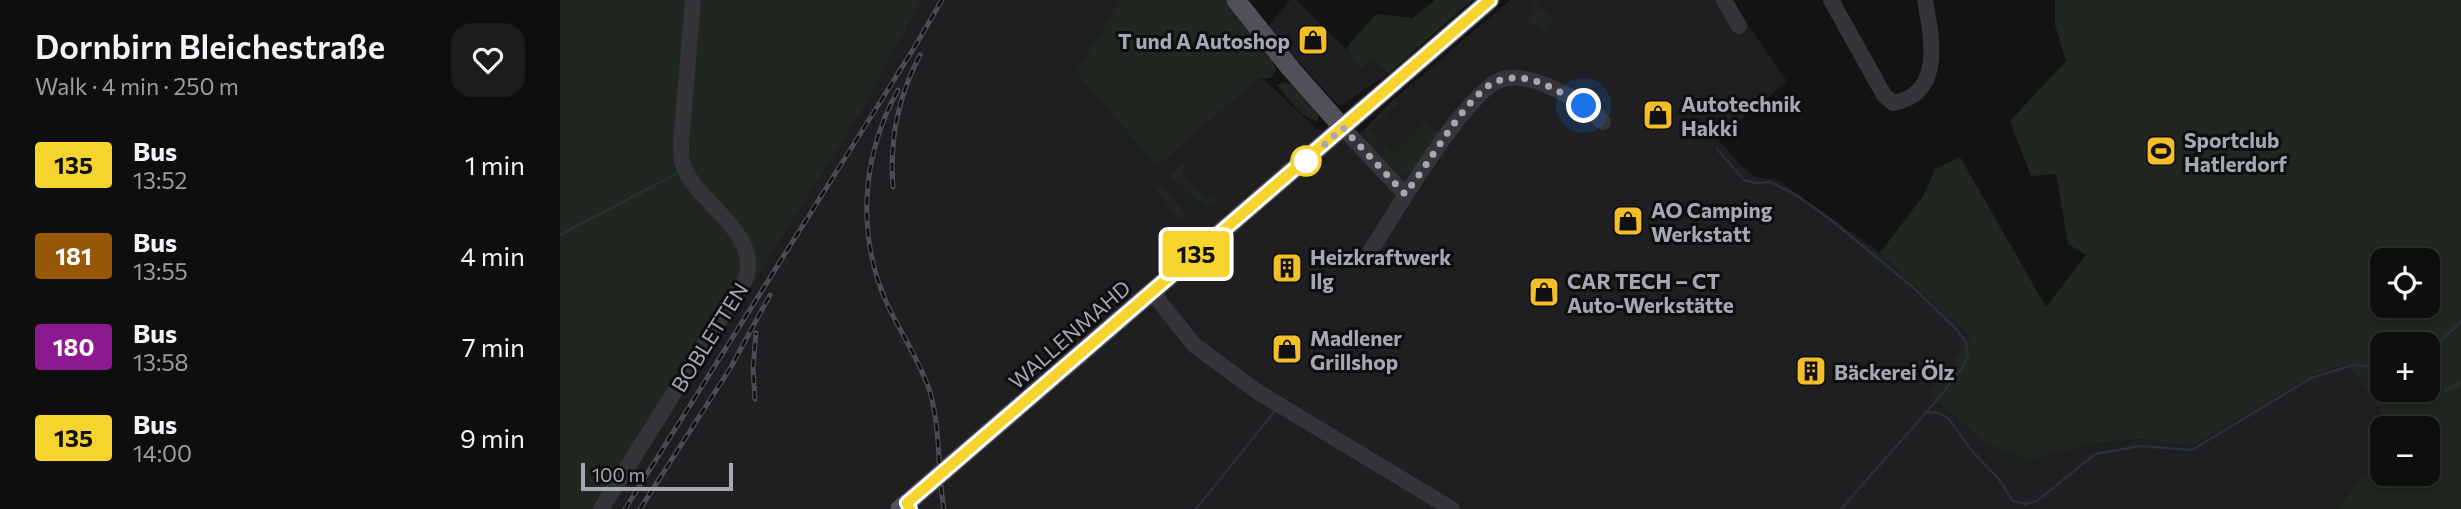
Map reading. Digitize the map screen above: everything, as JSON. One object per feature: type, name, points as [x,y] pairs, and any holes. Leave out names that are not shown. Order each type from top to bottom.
[{"type":"main road","name":"WALLENMAHD","points":[[906,507],[1490,0]]},
{"type":"main road","points":[[1238,1],[1291,69],[1343,128]]},
{"type":"street","name":"BOBLETTEN","points":[[601,509],[746,278],[749,268],[747,252],[740,238],[682,162],[693,0]]},
{"type":"street","points":[[1724,0],[1739,26]]},
{"type":"street","points":[[1831,0],[1884,95],[1893,103],[1916,94],[1925,85],[1931,69],[1925,0]]},
{"type":"street","points":[[1371,250],[1405,194],[1470,103],[1490,85],[1502,79],[1516,77],[1547,85],[1592,111],[1603,122]]},
{"type":"street","points":[[1343,128],[1405,194]]},
{"type":"street","points":[[1152,292],[1194,345],[1258,392],[1452,509]]},
{"type":"shaded area","points":[[560,0],[922,0],[860,114],[612,509],[560,509]]},
{"type":"shaded area","points":[[922,0],[1121,0],[1157,165],[1260,76],[1316,128],[1345,140],[1364,130],[1394,99],[1510,0],[1731,0],[1787,81],[1718,139],[1740,165],[1756,177],[1778,180],[1880,253],[1972,337],[2029,460],[2090,444],[2141,439],[2192,446],[2310,376],[2348,364],[2370,396],[2370,402],[2374,402],[2383,416],[2370,416],[2370,464],[2338,509],[612,509],[860,114]]},
{"type":"shaded area","points":[[1121,0],[1228,0],[1276,69],[1272,77],[1260,77],[1157,166],[1076,72]]},
{"type":"shaded area","points":[[1290,0],[1296,0],[1346,49],[1360,68],[1373,58],[1388,74],[1341,106],[1333,100],[1268,27]]},
{"type":"shaded area","points":[[1435,0],[1472,0],[1388,74],[1373,58],[1360,69],[1346,48],[1376,14],[1413,18]]},
{"type":"shaded area","points":[[1533,0],[1540,0],[1535,6],[1554,18],[1546,33],[1527,20],[1534,9],[1531,6]]},
{"type":"shaded area","points":[[2055,0],[2461,0],[2461,509],[2338,509],[2370,464],[2370,486],[2440,486],[2440,416],[2383,416],[2374,402],[2440,402],[2440,332],[2370,332],[2370,396],[2348,364],[2310,376],[2192,446],[2141,439],[2090,444],[2029,460],[1986,443],[1929,395],[1971,337],[1880,253],[1923,196],[1935,169],[1960,157],[2046,307],[2086,255],[2068,244],[2056,174],[2031,176],[2010,121],[2066,61],[2055,25]]},
{"type":"shaded area","points":[[1283,82],[1292,84],[1319,116],[1318,121],[1312,120],[1295,107],[1277,85]]},
{"type":"shaded area","points":[[1394,99],[1398,103],[1370,130],[1379,139],[1372,146],[1364,130]]},
{"type":"shaded area","points":[[1424,123],[1439,133],[1411,173],[1402,176],[1379,153],[1386,146],[1394,154]]},
{"type":"shaded area","points":[[1182,164],[1186,166],[1181,172],[1207,198],[1214,194],[1220,201],[1207,208],[1171,177]]},
{"type":"shaded area","points":[[1147,178],[1170,193],[1186,216],[1182,220],[1178,218]]},
{"type":"waterway","points":[[1717,149],[1744,180],[1755,183],[1770,182],[1796,195],[1831,220],[1915,289],[1966,342],[1968,353],[1965,364],[1938,399],[1841,509]]},
{"type":"waterway","points":[[560,235],[676,174]]},
{"type":"waterway","points":[[2440,341],[2461,322]]},
{"type":"waterway","points":[[1925,412],[1939,413],[1949,419],[1971,450],[1998,478],[2013,501],[2026,504],[2037,501],[2095,454],[2140,446],[2192,450],[2311,378],[2353,365],[2370,366]]},
{"type":"waterway","points":[[2445,391],[2461,382]]},
{"type":"waterway","points":[[1196,509],[1274,412]]},
{"type":"railway","points":[[625,509],[942,0]]},
{"type":"railway","points":[[893,187],[892,152],[897,119],[906,87],[920,55]]},
{"type":"railway","points":[[898,90],[876,142],[870,169],[867,225],[871,252],[888,306],[930,392],[936,421],[944,509]]},
{"type":"railway","points":[[640,509],[731,367],[770,295]]},
{"type":"railway","points":[[755,399],[753,368],[756,333]]},
{"type":"bus line","name":"135","points":[[910,509],[907,503],[1490,0]]},
{"type":"place","name":"T und A Autoshop","points":[[1313,40]]},
{"type":"place","name":"Autotechnik Hakki","points":[[1658,115]]},
{"type":"place","name":"Sportclub Hatlerdorf","points":[[2161,151]]},
{"type":"place","name":"AO Camping Werkstatt","points":[[1628,221]]},
{"type":"place","name":"Heizkraftwerk Ilg","points":[[1287,268]]},
{"type":"place","name":"CAR TECH – CT Auto-Werkstätte","points":[[1544,292]]},
{"type":"place","name":"Madlener Grillshop","points":[[1287,349]]},
{"type":"place","name":"Bäckerei Ölz","points":[[1811,371]]},
{"type":"route","points":[[1306,161],[1343,128],[1405,194],[1470,103],[1490,85],[1502,79],[1516,77],[1547,85],[1584,106]]}]
